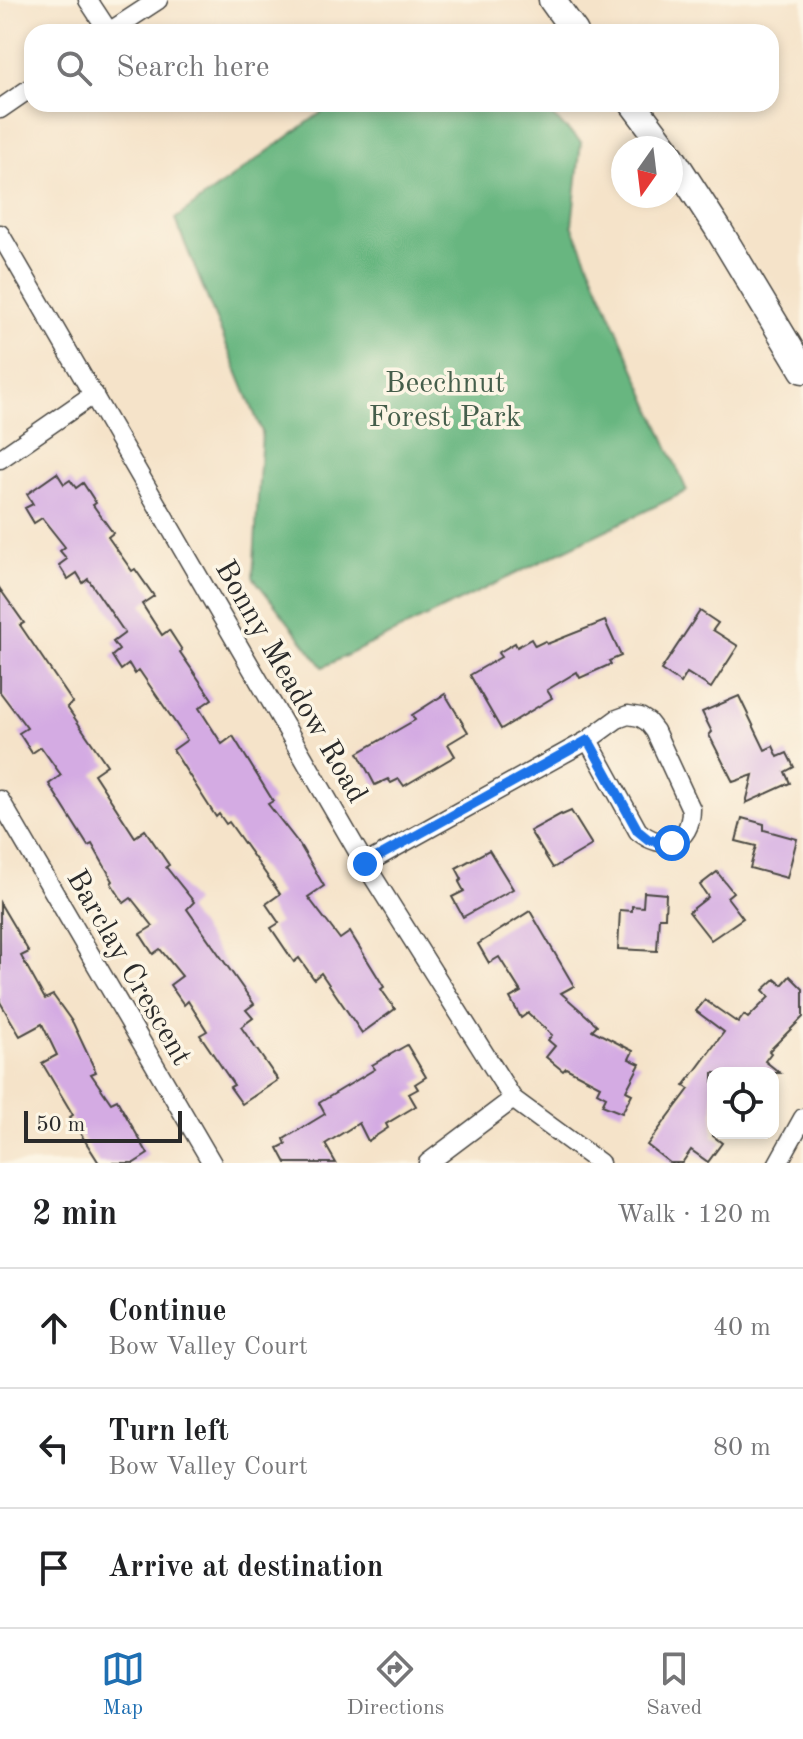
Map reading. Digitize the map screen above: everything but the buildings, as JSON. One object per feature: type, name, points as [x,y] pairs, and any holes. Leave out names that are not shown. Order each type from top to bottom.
[{"type":"main road","points":[[552,0],[569,24]]},
{"type":"main road","points":[[639,112],[657,136]]},
{"type":"main road","points":[[683,175],[803,370]]},
{"type":"street","points":[[88,0],[104,24]]},
{"type":"street","points":[[121,24],[158,0]]},
{"type":"street","points":[[0,109],[24,92]]},
{"type":"street","name":"Bonny Meadow Road","points":[[0,234],[365,864],[513,1099],[600,1163]]},
{"type":"street","points":[[0,459],[94,394]]},
{"type":"street","points":[[365,864],[628,715],[640,717],[655,731],[691,809],[691,821],[679,839],[661,843],[649,840],[638,831],[588,740]]},
{"type":"street","name":"Barclay Crescent","points":[[0,800],[212,1163]]},
{"type":"street","points":[[428,1163],[513,1099]]},
{"type":"street","points":[[778,1163],[803,1118]]},
{"type":"green space","name":"Beechnut Forest Park","points":[[322,112],[548,112],[581,142],[572,225],[687,491],[323,667],[253,577],[262,432],[175,219]]},
{"type":"route","points":[[365,864],[588,740],[638,831],[649,840],[672,843]]}]
